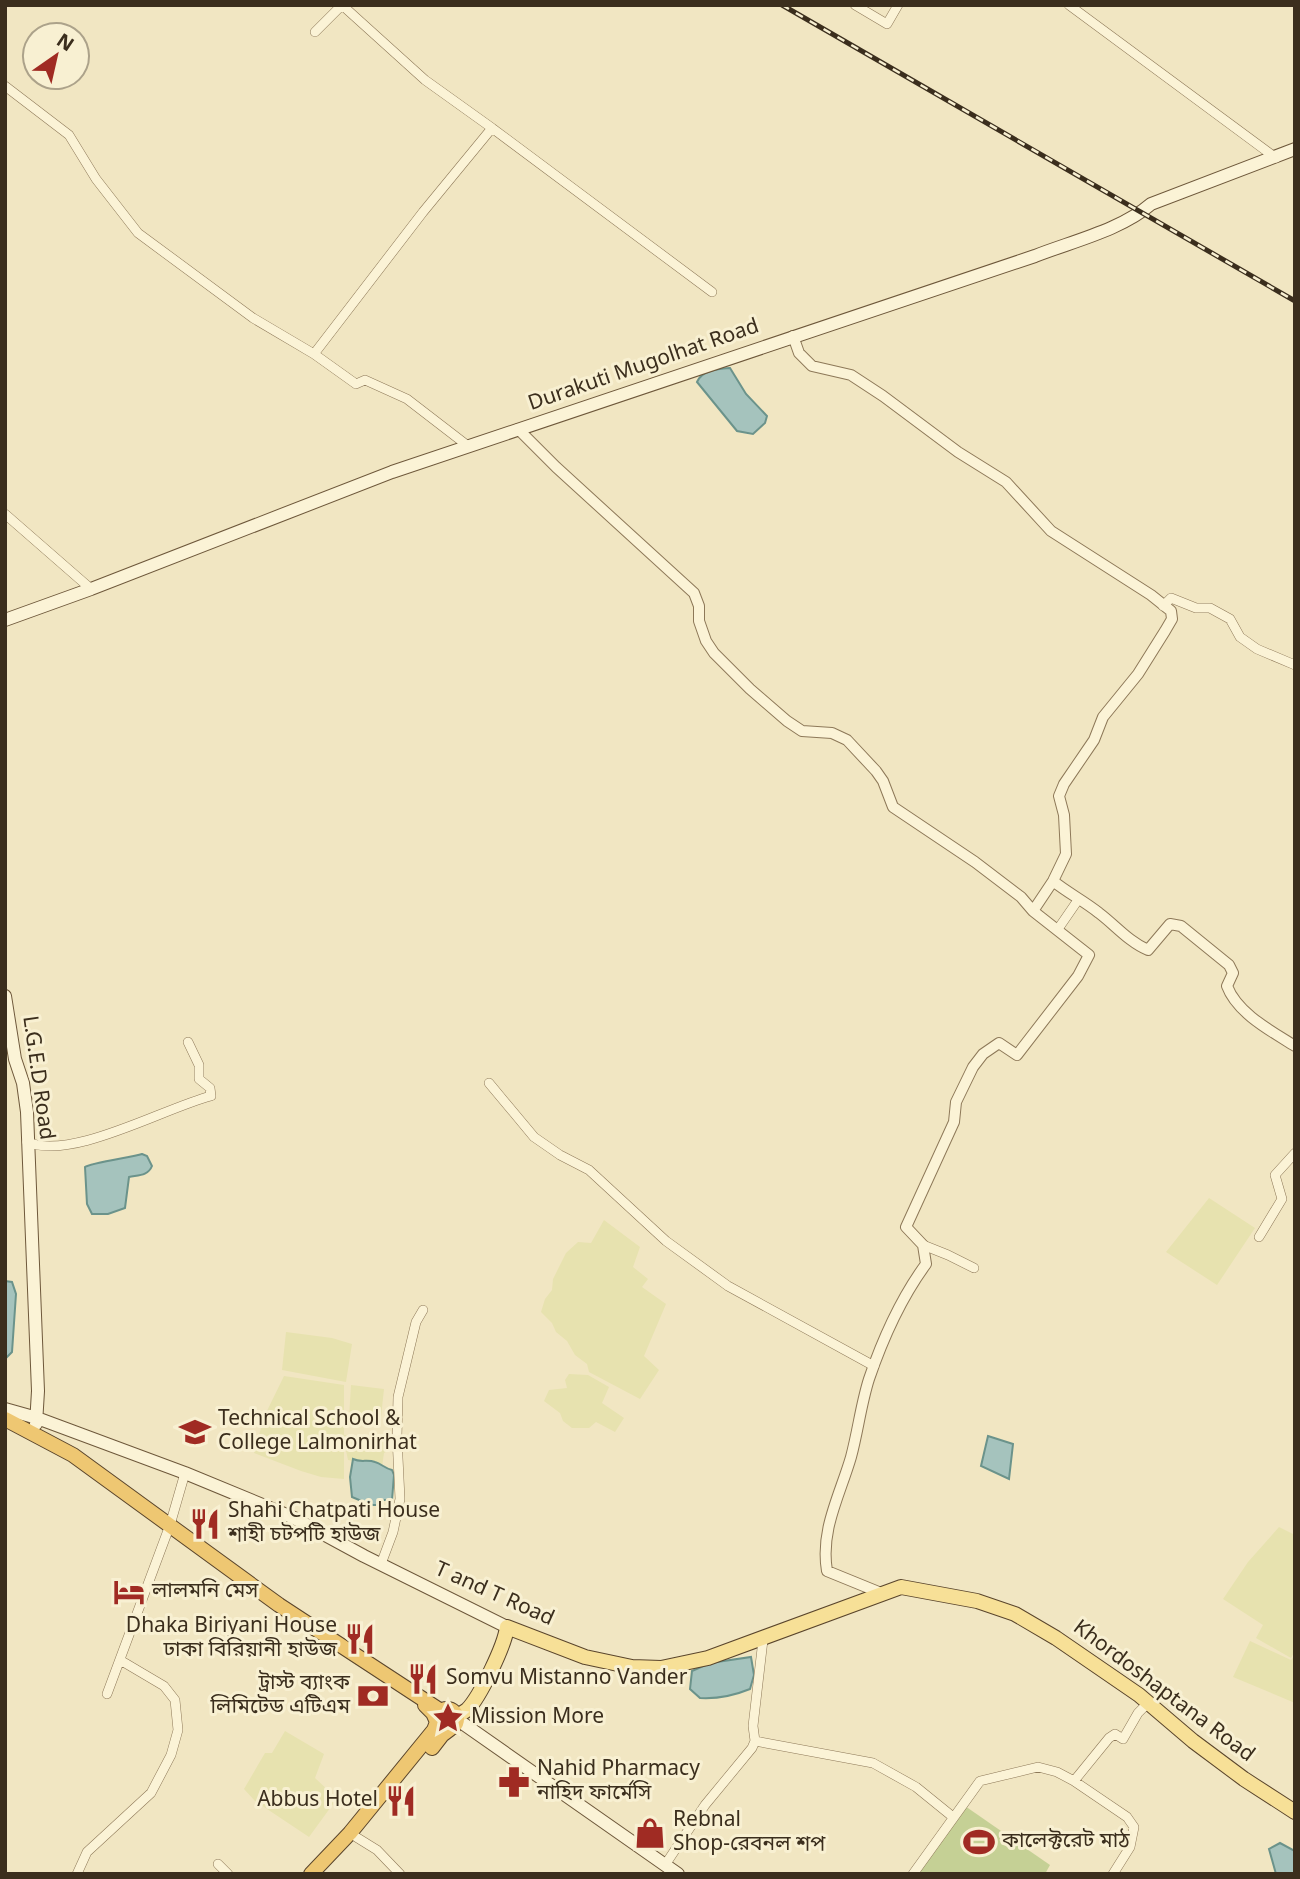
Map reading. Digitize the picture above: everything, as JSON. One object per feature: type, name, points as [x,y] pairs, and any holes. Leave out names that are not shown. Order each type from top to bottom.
[{"type":"highway","points":[[5,1419],[73,1455],[322,1638],[421,1702],[433,1713],[449,1719]]},
{"type":"highway","points":[[321,1874],[356,1837],[442,1735],[449,1719]]},
{"type":"highway","points":[[311,1874],[350,1833],[434,1730],[449,1719]]},
{"type":"main road","name":"Durakuti Mugolhat Road","points":[[5,620],[392,472],[1035,256],[1115,225],[1140,213],[1151,204],[1295,149]]},
{"type":"main road","name":"L.G.E.D Road","points":[[5,996],[27,1112],[37,1365],[36,1435]]},
{"type":"main road","name":"T and T Road","points":[[5,1409],[37,1418],[185,1473],[294,1518],[507,1627],[585,1657],[632,1667],[661,1668],[708,1658],[764,1640]]},
{"type":"main road","name":"Khordoshaptana Road","points":[[764,1640],[797,1624],[901,1587],[977,1601],[1015,1614],[1056,1638],[1244,1779],[1295,1812]]},
{"type":"main road","points":[[507,1627],[506,1638],[490,1672],[467,1710],[449,1719],[678,1874]]},
{"type":"street","points":[[316,32],[342,5],[425,80],[712,292]]},
{"type":"street","points":[[855,5],[887,24],[898,5]]},
{"type":"street","points":[[1069,5],[1276,158]]},
{"type":"street","points":[[5,86],[69,135],[96,179],[138,233],[253,318],[314,354],[356,384],[365,380],[407,399],[468,446]]},
{"type":"street","points":[[314,354],[423,212],[492,128]]},
{"type":"street","points":[[793,336],[799,353],[812,366],[850,375],[883,396],[958,452],[1006,482],[1051,531],[1151,595],[1171,611],[1172,619],[1138,674],[1103,718],[1094,740],[1064,784],[1059,796],[1064,815],[1066,854],[1053,881],[1033,911]]},
{"type":"street","points":[[518,429],[695,593],[699,621],[706,641],[750,690],[802,731],[832,733],[846,740],[876,771],[893,807],[915,824],[966,855],[1021,897],[1033,911],[1089,955],[1078,976],[1017,1055],[999,1043],[983,1054],[974,1067],[957,1102],[954,1122],[906,1227],[923,1245],[974,1268]]},
{"type":"street","points":[[5,514],[90,589]]},
{"type":"street","points":[[1163,606],[1171,598],[1196,608],[1210,608],[1230,619],[1240,637],[1257,649],[1295,665]]},
{"type":"street","points":[[1053,881],[1099,912],[1139,947],[1148,950],[1170,924],[1181,926],[1229,965],[1233,973],[1227,986],[1240,1006],[1295,1045]]},
{"type":"street","points":[[1058,929],[1078,900]]},
{"type":"street","points":[[27,1142],[35,1145],[61,1145],[86,1141],[211,1096],[210,1088],[199,1079],[198,1065],[188,1042]]},
{"type":"street","points":[[489,1083],[534,1137],[560,1156],[589,1170],[666,1241],[728,1286],[874,1366]]},
{"type":"street","points":[[1259,1237],[1282,1199],[1275,1175],[1295,1153]]},
{"type":"street","points":[[881,1593],[827,1570],[824,1553],[831,1511],[851,1456],[874,1366],[889,1327],[914,1280],[926,1264],[923,1245]]},
{"type":"street","points":[[381,1564],[393,1532],[400,1499],[398,1397],[416,1322],[423,1310]]},
{"type":"street","points":[[107,1694],[170,1525],[185,1473]]},
{"type":"street","points":[[665,1865],[705,1805],[752,1748],[755,1741],[753,1726],[764,1640]]},
{"type":"street","points":[[77,1874],[87,1852],[151,1793],[171,1755],[178,1730],[175,1700],[164,1686],[120,1660]]},
{"type":"street","points":[[1074,1781],[1109,1738],[1115,1734],[1123,1739],[1138,1713],[1147,1704]]},
{"type":"street","points":[[755,1741],[873,1763],[916,1787],[953,1817]]},
{"type":"street","points":[[913,1874],[980,1781],[1038,1767],[1057,1772],[1074,1781],[1127,1817],[1134,1827],[1130,1847],[1113,1874]]},
{"type":"street","points":[[356,1837],[377,1850],[400,1874]]},
{"type":"street","points":[[218,1864],[228,1874]]},
{"type":"shaded area","points":[[1209,1198],[1255,1228],[1217,1285],[1166,1252]]},
{"type":"shaded area","points":[[604,1220],[640,1247],[633,1267],[648,1279],[642,1287],[666,1304],[644,1356],[659,1370],[640,1399],[589,1372],[587,1364],[575,1355],[567,1341],[556,1332],[552,1323],[541,1312],[566,1253],[578,1242],[591,1243]]},
{"type":"shaded area","points":[[286,1332],[332,1338],[352,1344],[346,1382],[282,1370]]},
{"type":"shaded area","points":[[569,1374],[588,1375],[609,1387],[602,1403],[624,1418],[615,1432],[596,1422],[589,1428],[572,1428],[563,1421],[560,1413],[544,1401],[549,1390],[567,1388],[565,1380]]},
{"type":"shaded area","points":[[284,1376],[344,1385],[344,1435],[388,1439],[389,1450],[384,1453],[382,1467],[348,1460],[344,1441],[344,1479],[321,1477],[254,1453],[264,1417]]},
{"type":"shaded area","points":[[351,1385],[384,1389],[381,1417],[349,1418]]},
{"type":"shaded area","points":[[1279,1527],[1295,1535],[1295,1651],[1291,1658],[1256,1638],[1263,1625],[1223,1599],[1248,1562]]},
{"type":"shaded area","points":[[1250,1641],[1291,1660],[1295,1655],[1295,1703],[1233,1677]]},
{"type":"shaded area","points":[[285,1731],[324,1754],[315,1778],[330,1792],[333,1804],[309,1837],[255,1801],[244,1789],[265,1753],[272,1753]]},
{"type":"green space","name":"কালেক্টরেট মাঠ","points":[[965,1806],[1050,1865],[1045,1874],[917,1874]]},
{"type":"water","points":[[730,368],[746,394],[767,416],[765,423],[753,434],[737,431],[697,382],[706,373]]},
{"type":"water","points":[[142,1154],[147,1156],[152,1166],[145,1173],[129,1177],[125,1208],[108,1214],[92,1214],[87,1204],[85,1167]]},
{"type":"water","points":[[5,1281],[12,1282],[16,1294],[12,1352],[5,1359]]},
{"type":"water","points":[[988,1436],[1013,1444],[1009,1479],[981,1466]]},
{"type":"water","points":[[353,1459],[372,1461],[392,1470],[392,1500],[382,1500],[378,1505],[371,1505],[352,1497],[350,1477]]},
{"type":"water","points":[[751,1657],[754,1675],[750,1689],[738,1694],[700,1698],[690,1689],[692,1671],[710,1663]]},
{"type":"water","points":[[1280,1843],[1295,1851],[1295,1874],[1276,1874],[1269,1849]]},
{"type":"railway","points":[[782,5],[1295,301]]},
{"type":"place","name":"Technical School & College Lalmonirhat","points":[[195,1432]]},
{"type":"place","name":"Shahi Chatpati House শাহী চটপটি হাউজ","points":[[205,1524]]},
{"type":"place","name":"লালমনি মেস","points":[[129,1592]]},
{"type":"place","name":"Dhaka Biriyani House ঢাকা বিরিয়ানী হাউজ","points":[[360,1639]]},
{"type":"place","name":"Somvu Mistanno Vander","points":[[423,1679]]},
{"type":"place","name":"ট্রাস্ট ব্যাংক লিমিটেড এটিএম","points":[[373,1696]]},
{"type":"place","name":"Mission More","points":[[448,1718]]},
{"type":"place","name":"Nahid Pharmacy নাহিদ ফার্মেসি","points":[[514,1782]]},
{"type":"place","name":"Abbus Hotel","points":[[401,1801]]},
{"type":"place","name":"Rebnal Shop-রেবনল শপ","points":[[650,1833]]},
{"type":"place","name":"কালেক্টরেট মাঠ","points":[[979,1842]]}]
